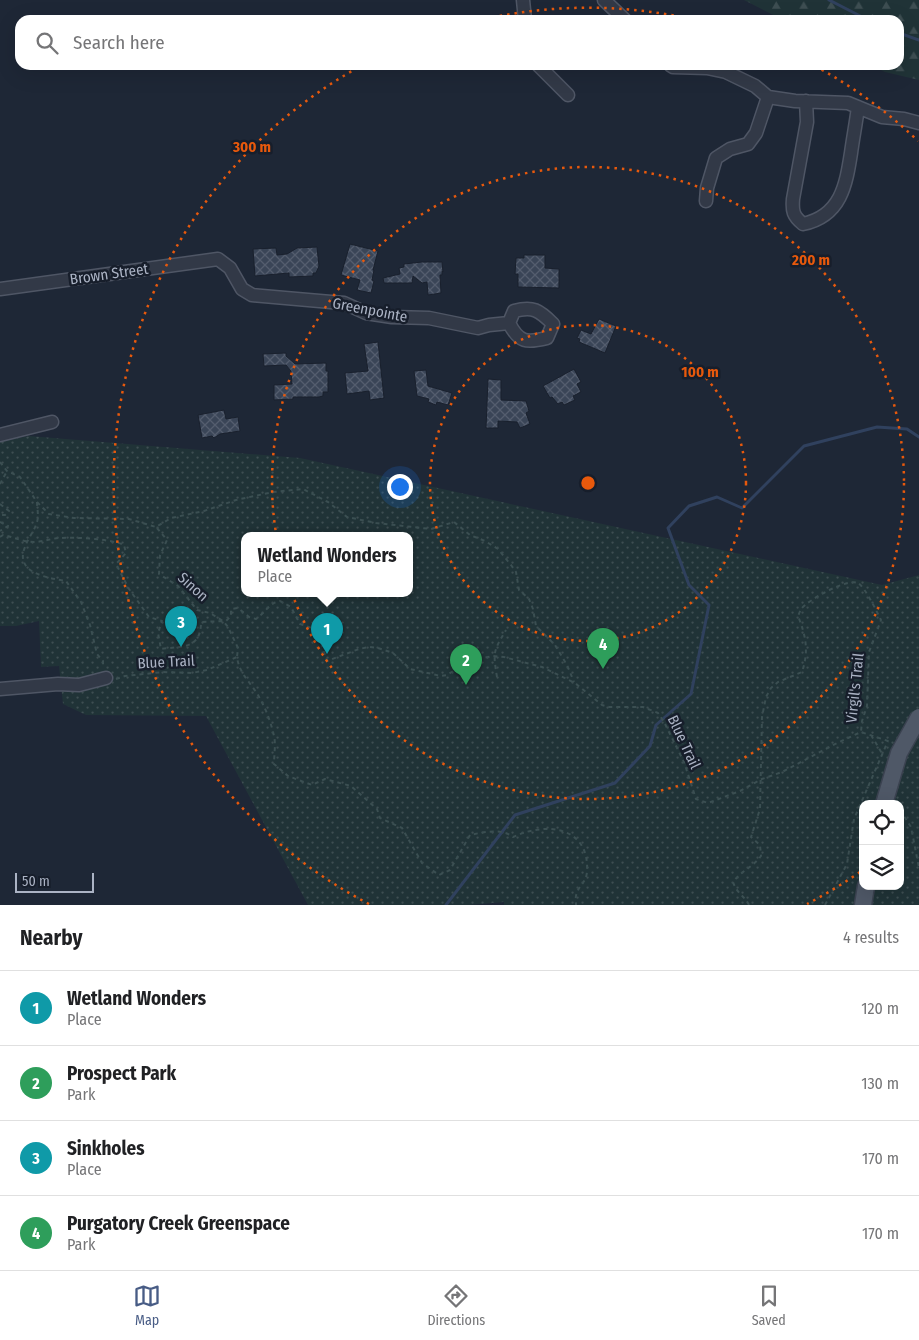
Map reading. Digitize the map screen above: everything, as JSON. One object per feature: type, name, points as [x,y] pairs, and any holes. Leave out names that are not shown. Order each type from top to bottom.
[{"type":"main road","points":[[885,800],[899,753],[919,717]]},
{"type":"main road","points":[[863,905],[865,890]]},
{"type":"street","points":[[523,0],[524,15]]},
{"type":"street","points":[[604,0],[620,15]]},
{"type":"street","points":[[543,70],[568,95]]},
{"type":"street","points":[[716,70],[726,72],[754,86],[768,97],[848,103],[882,116],[919,123]]},
{"type":"street","points":[[706,201],[707,188],[716,158],[730,149],[748,144],[756,133],[768,97]]},
{"type":"street","points":[[806,101],[807,122],[792,210],[795,217],[804,224],[822,218],[838,201],[846,186],[858,107]]},
{"type":"street","name":"Brown Street","points":[[0,289],[218,259]]},
{"type":"street","name":"Greenpointe","points":[[218,259],[230,268],[242,289],[252,295],[331,302],[392,317],[430,318],[478,328],[489,324],[509,323]]},
{"type":"street","points":[[0,435],[52,422]]},
{"type":"street","points":[[0,689],[58,684],[79,685],[106,678]]},
{"type":"path","points":[[0,462],[7,471],[20,477],[37,502],[49,514],[74,518],[129,519],[156,527]]},
{"type":"path","points":[[0,484],[7,471]]},
{"type":"path","name":"Blue Trail","points":[[156,527],[171,518],[204,512],[236,500],[273,492],[303,490],[328,502],[347,517],[431,529],[454,522],[470,536],[485,541],[498,549],[511,565],[516,572],[519,590],[529,599],[533,608],[536,626],[555,646],[567,666],[574,683]]},
{"type":"path","points":[[37,502],[37,521],[23,550],[22,559],[30,570],[37,575],[66,581],[81,602],[90,625],[97,654],[103,661],[106,678]]},
{"type":"path","points":[[0,504],[9,511],[5,515],[0,515]]},
{"type":"path","points":[[0,522],[8,526],[0,531]]},
{"type":"path","name":"Sinon","points":[[156,527],[167,540],[160,556],[159,574],[178,586],[197,610],[223,621]]},
{"type":"path","points":[[0,537],[3,535],[35,542],[61,538],[117,541],[124,545],[126,553],[116,564],[129,589],[149,617],[162,622],[158,633],[161,649],[186,647],[199,636],[201,622],[223,621],[231,616],[232,609],[238,608],[249,617],[256,618],[267,611],[273,603],[280,601],[291,606],[300,624],[315,628],[327,661],[359,649],[378,648],[393,653],[410,669],[440,676],[446,675],[469,661],[493,656]]},
{"type":"path","name":"Virgil's Trail","points":[[762,779],[762,717],[766,697],[771,688],[778,682],[802,672],[805,665],[806,635],[798,616],[801,609],[830,590],[853,582],[863,587],[881,620],[869,652],[867,706],[862,720],[861,732]]},
{"type":"path","points":[[223,621],[238,648],[238,666],[257,692],[264,706],[274,738],[274,764],[288,776],[312,786],[325,779],[352,786],[377,809],[380,818],[402,828],[422,863],[439,875],[450,870],[470,834],[496,832],[508,833],[513,837],[530,830],[541,829],[558,829],[568,833],[586,853],[586,876],[584,883],[576,892],[576,905]]},
{"type":"path","points":[[496,677],[493,656],[506,630]]},
{"type":"path","name":"Blue Trail","points":[[493,656],[542,667],[574,683],[602,705],[609,707],[643,707],[658,713],[684,762],[696,799],[708,803],[782,772],[861,732]]},
{"type":"path","name":"Blue Trail","points":[[106,678],[113,680],[125,676],[163,672],[192,673],[207,670],[237,657]]},
{"type":"path","points":[[861,732],[896,743]]},
{"type":"path","points":[[825,905],[847,864],[854,819],[888,741]]},
{"type":"path","points":[[749,905],[746,899],[736,891],[733,882],[743,871],[755,865],[761,856],[760,845],[751,837],[760,809],[762,779]]},
{"type":"path","points":[[904,817],[910,827],[919,868]]},
{"type":"green space","points":[[744,0],[919,0],[919,80],[881,70],[904,70],[904,15],[773,15]]},
{"type":"green space","points":[[29,436],[300,458],[882,585],[919,575],[919,905],[504,905],[504,902],[470,905],[308,905],[206,716],[86,715],[63,704],[59,666],[41,667],[39,621],[16,626],[0,626],[0,442]]},
{"type":"building","points":[[350,244],[378,251],[373,270],[372,280],[374,281],[371,293],[357,290],[360,280],[341,275]]},
{"type":"building","points":[[317,247],[319,266],[316,273],[313,273],[313,276],[289,277],[289,273],[255,276],[253,249],[276,248],[277,255],[287,254],[297,248]]},
{"type":"building","points":[[524,255],[545,255],[545,268],[559,269],[559,288],[518,287],[518,274],[515,274],[516,258],[524,258]]},
{"type":"building","points":[[442,262],[443,272],[440,275],[441,293],[428,295],[427,282],[422,283],[413,276],[412,283],[384,283],[383,278],[400,274],[399,268],[404,267],[404,264]]},
{"type":"building","points":[[599,319],[616,326],[605,353],[579,342],[580,339],[577,338],[581,330],[591,334]]},
{"type":"building","points":[[378,342],[384,398],[370,400],[369,391],[347,394],[345,373],[368,371],[364,344]]},
{"type":"building","points":[[286,353],[286,356],[295,364],[326,363],[328,392],[323,392],[323,396],[319,397],[293,397],[293,399],[274,400],[274,385],[292,384],[291,371],[286,365],[264,366],[263,354]]},
{"type":"building","points":[[574,369],[581,382],[577,384],[581,392],[573,396],[575,400],[564,405],[562,402],[558,404],[552,397],[550,398],[543,386]]},
{"type":"building","points":[[426,370],[428,386],[452,393],[448,405],[437,402],[436,405],[428,402],[429,399],[417,396],[414,371]]},
{"type":"building","points":[[488,379],[501,380],[501,400],[526,401],[529,411],[526,413],[530,424],[520,428],[517,422],[498,421],[498,428],[486,428]]},
{"type":"building","points":[[224,410],[226,419],[238,417],[240,431],[220,434],[214,438],[212,436],[202,438],[198,415]]},
{"type":"waterway","points":[[829,0],[858,15]]},
{"type":"waterway","points":[[904,35],[919,40]]},
{"type":"waterway","points":[[446,905],[515,815],[615,783],[650,746],[656,725],[691,694],[709,605],[689,585],[668,528],[689,506],[717,497],[742,508],[804,446],[877,427],[907,429],[919,437]]},
{"type":"place","name":"Sinkholes","points":[[181,647]]},
{"type":"place","name":"Wetland Wonders","points":[[327,654]]},
{"type":"place","name":"Purgatory Creek Greenspace","points":[[603,669]]},
{"type":"place","name":"Prospect Park","points":[[466,685]]}]
